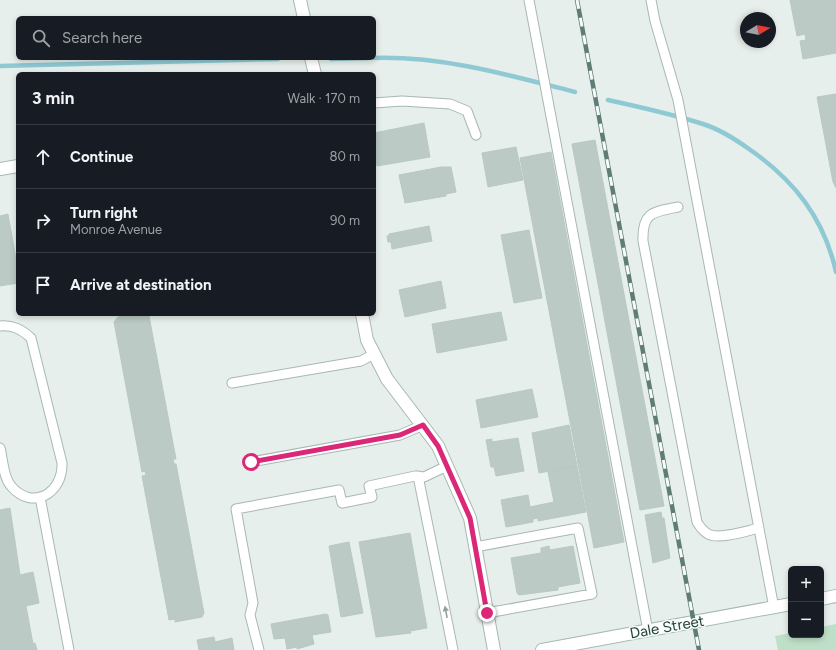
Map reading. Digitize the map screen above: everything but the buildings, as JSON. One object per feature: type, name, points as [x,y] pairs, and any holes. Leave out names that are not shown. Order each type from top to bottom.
[{"type":"street","points":[[300,0],[304,16]]},
{"type":"street","points":[[312,60],[314,72]]},
{"type":"street","points":[[0,169],[16,166]]},
{"type":"street","points":[[362,316],[367,340],[387,379],[438,446],[470,518],[494,650]]},
{"type":"street","points":[[824,598],[836,596]]},
{"type":"street","name":"Dale Street","points":[[542,650],[788,605]]},
{"type":"lane","points":[[530,0],[648,631]]},
{"type":"lane","points":[[651,0],[655,21],[678,100],[774,608]]},
{"type":"lane","points":[[376,102],[402,101],[450,104],[467,111],[476,135]]},
{"type":"lane","points":[[678,207],[653,211],[646,218],[642,229],[643,241],[697,522],[709,535],[720,536],[759,528]]},
{"type":"lane","points":[[0,326],[12,326],[23,330],[31,338],[62,463],[63,474],[58,485],[50,493],[40,497],[29,497],[18,493],[10,485],[0,448]]},
{"type":"lane","points":[[232,383],[361,361],[374,354]]},
{"type":"lane","points":[[251,462],[400,435],[423,425]]},
{"type":"lane","points":[[259,650],[250,615],[253,603],[236,509],[339,490],[342,503],[372,497],[369,486],[418,476],[424,477],[447,466]]},
{"type":"lane","points":[[418,476],[453,650]]},
{"type":"lane","points":[[40,497],[69,650]]},
{"type":"lane","points":[[475,547],[578,528],[592,594],[487,613]]},
{"type":"green space","points":[[836,624],[836,650],[778,650],[775,636],[788,634],[788,638],[824,638],[824,626]]},
{"type":"waterway","points":[[376,58],[400,58],[451,63],[501,73],[575,92]]},
{"type":"waterway","points":[[0,66],[238,60]]},
{"type":"waterway","points":[[608,100],[668,114],[709,126],[733,138],[765,161],[793,187],[805,202],[824,234],[831,252],[836,272]]},
{"type":"railway","points":[[577,0],[699,650]]},
{"type":"route","points":[[251,462],[400,435],[423,425],[438,446],[470,518],[487,613]]}]
